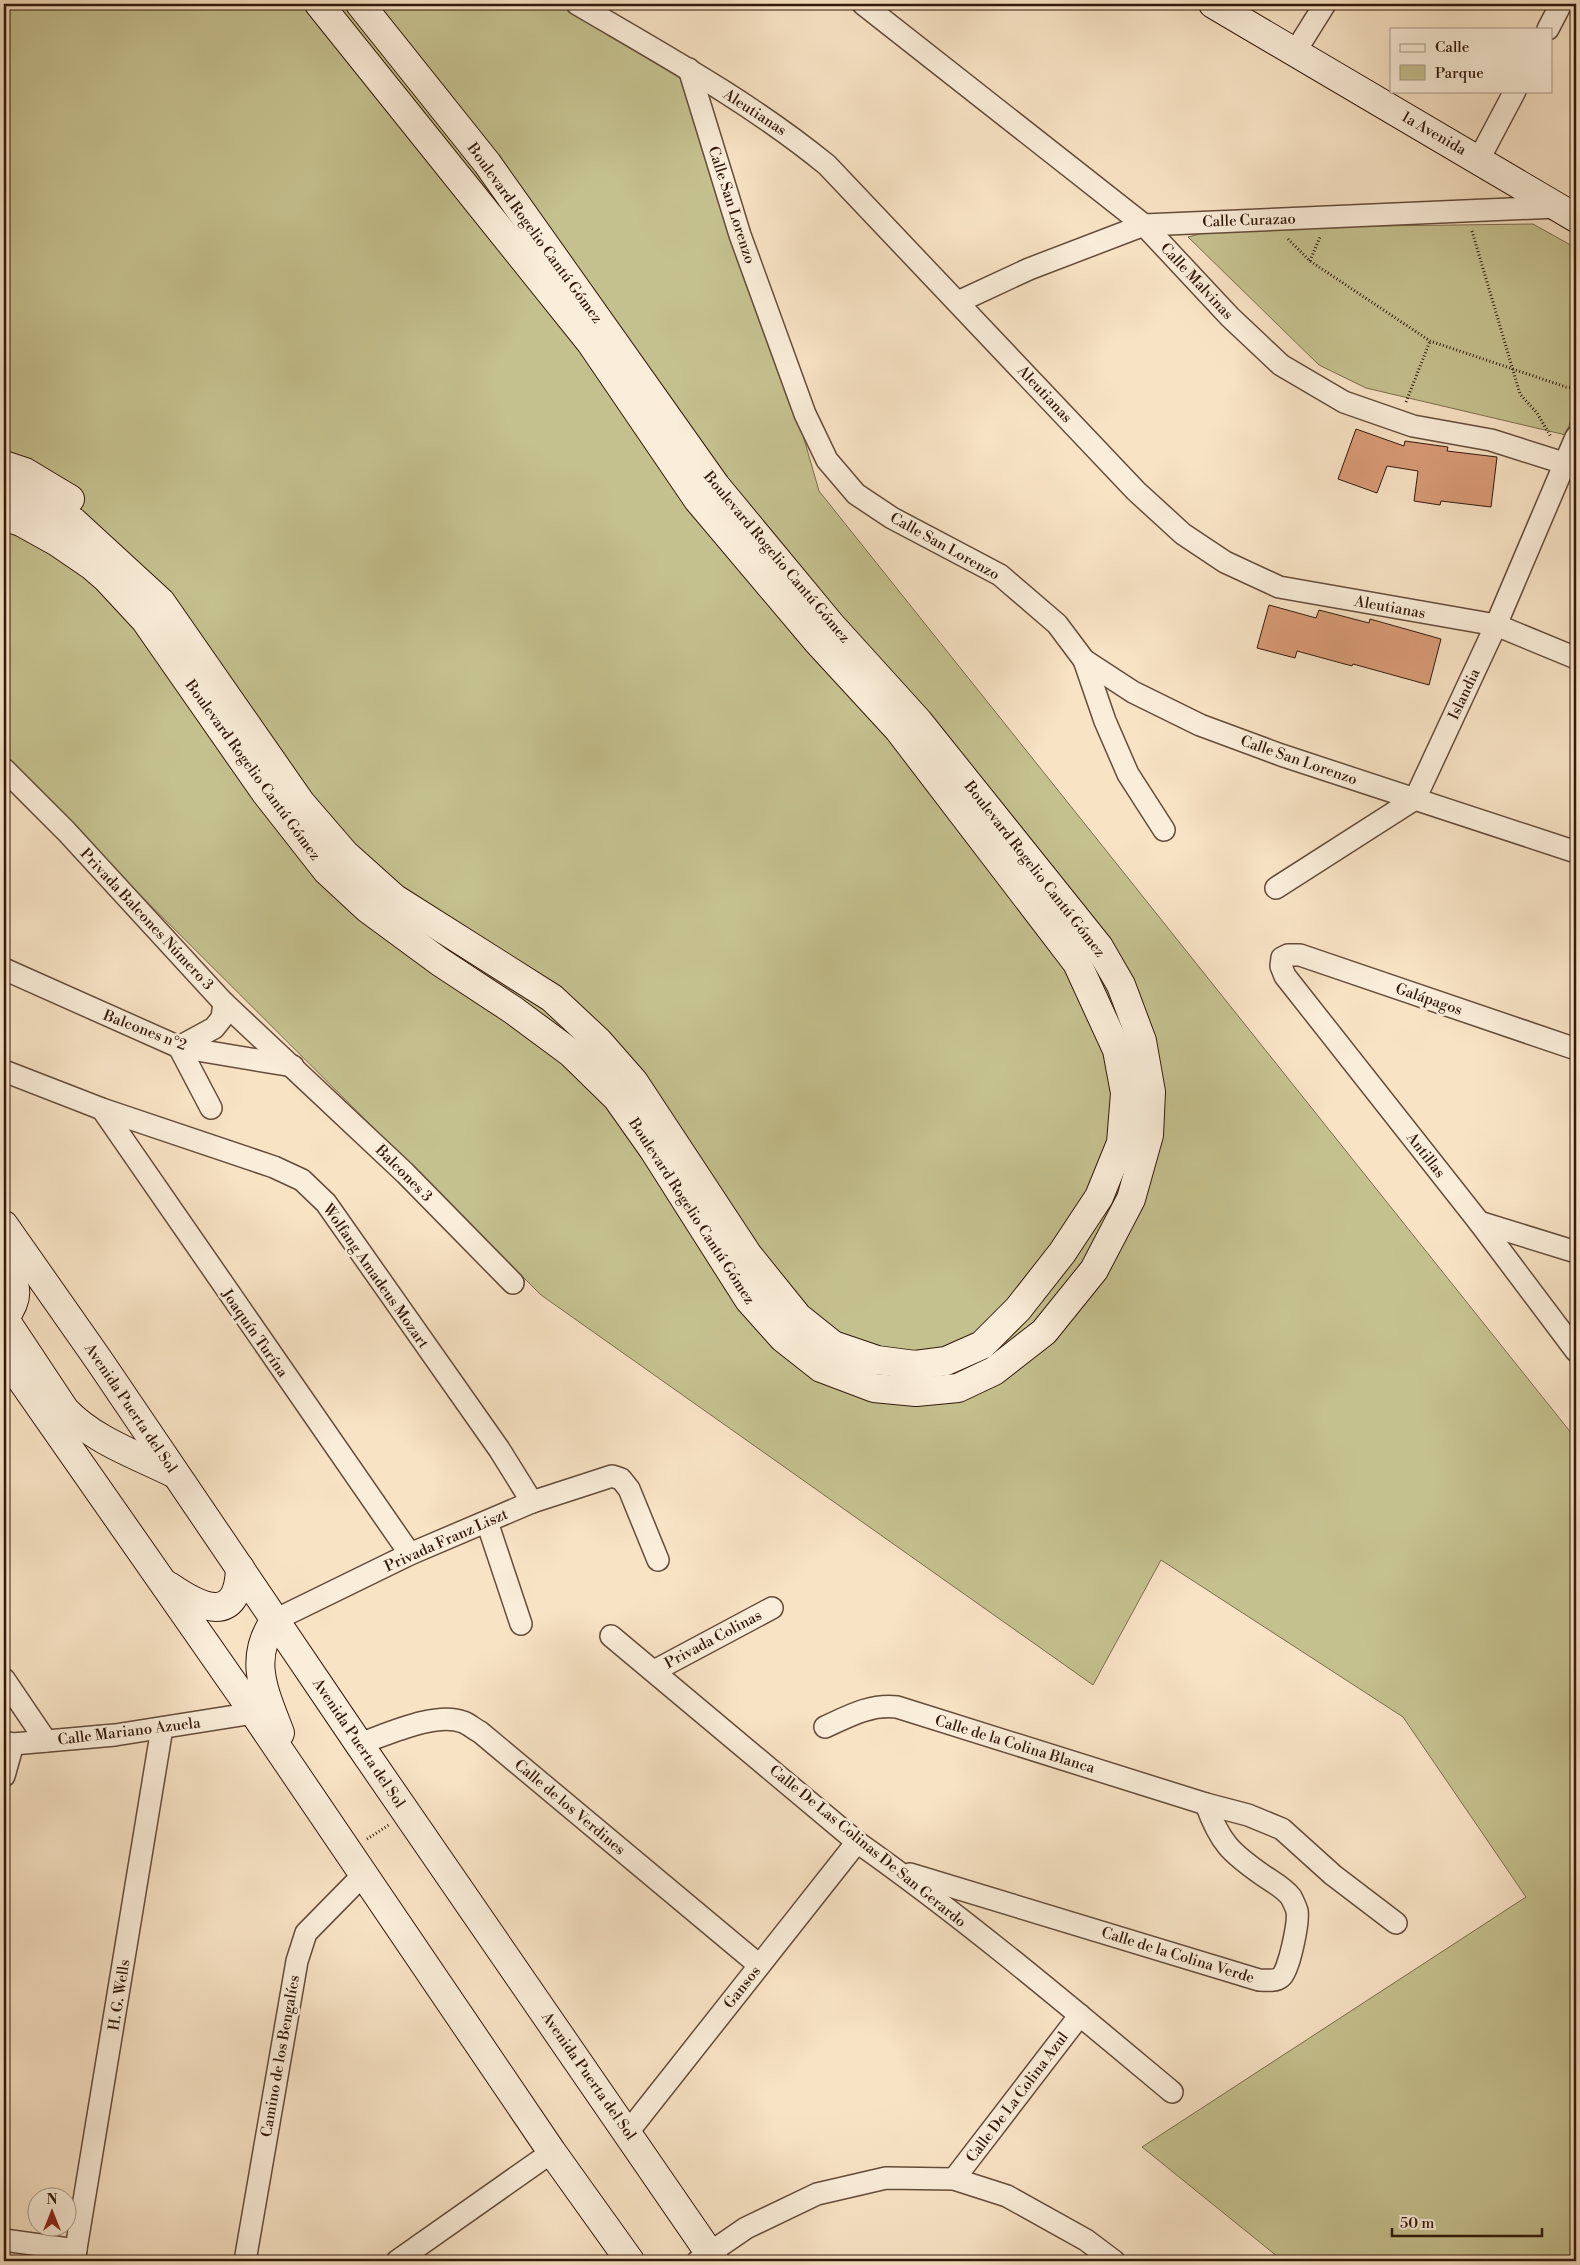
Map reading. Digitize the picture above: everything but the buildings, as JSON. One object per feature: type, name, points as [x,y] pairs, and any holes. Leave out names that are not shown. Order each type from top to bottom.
[{"type":"main road","name":"Boulevard Rogelio Cantú Gómez","points":[[4,490],[34,499],[74,522],[161,602],[302,803],[345,854],[394,898],[552,998],[598,1041],[634,1082],[748,1255],[798,1317],[833,1345],[876,1360],[915,1365],[946,1362],[982,1345],[1018,1309],[1062,1253],[1099,1197],[1121,1143],[1125,1093],[1117,1050],[1077,963],[898,729],[817,641],[698,500],[591,343],[319,4]]},
{"type":"main road","name":"Boulevard Rogelio Cantú Gómez","points":[[4,516],[21,522],[43,534],[92,566],[107,579],[138,613],[265,792],[327,871],[368,909],[513,1010],[571,1053],[617,1098],[658,1157],[749,1300],[783,1338],[821,1368],[874,1388],[916,1392],[958,1388],[994,1371],[1044,1332],[1094,1270],[1131,1199],[1149,1135],[1151,1092],[1142,1041],[1121,986],[1099,947],[918,721],[831,626],[716,486],[487,164],[360,4]]},
{"type":"main road","name":"1a Avenida","points":[[1213,4],[1566,212]]},
{"type":"main road","points":[[4,465],[25,472],[70,499],[144,562],[156,579],[161,602]]},
{"type":"main road","name":"Avenida Puerta del Sol","points":[[4,1225],[359,1744],[628,2132],[708,2259]]},
{"type":"main road","points":[[4,1264],[12,1276],[16,1297],[13,1307],[4,1319],[65,1410],[76,1422],[91,1432],[176,1474]]},
{"type":"main road","points":[[4,1355],[254,1713],[298,1781],[552,2152],[630,2261]]},
{"type":"main road","points":[[96,1488],[98,1472],[104,1461],[112,1453],[123,1448]]},
{"type":"main road","points":[[159,1579],[194,1603],[209,1607],[224,1606],[234,1598],[240,1586],[240,1568]]},
{"type":"main road","points":[[275,1620],[265,1634],[261,1647],[260,1666],[264,1689],[298,1781]]},
{"type":"street","name":"Aleutianas","points":[[577,4],[689,70],[792,136],[827,166],[1136,491],[1184,534],[1225,562],[1279,587],[1496,626],[1576,658]]},
{"type":"street","name":"Calle Malvinas","points":[[864,4],[1144,224],[1230,317],[1281,365],[1344,402],[1398,421],[1413,426],[1491,440],[1570,465]]},
{"type":"street","points":[[1295,52],[1325,4]]},
{"type":"street","points":[[1549,28],[1561,4]]},
{"type":"street","name":"Calle San Lorenzo","points":[[689,70],[740,235],[805,414],[828,460],[856,494],[892,518],[1000,575],[1057,624],[1084,660],[1133,692],[1200,725],[1281,755],[1576,852]]},
{"type":"street","points":[[1479,159],[1514,92]]},
{"type":"street","name":"Calle Curazao","points":[[958,302],[1029,269],[1144,224],[1566,212]]},
{"type":"street","name":"Islandia","points":[[1415,799],[1570,465],[1576,437]]},
{"type":"street","points":[[1084,660],[1105,721],[1128,774],[1164,830]]},
{"type":"street","name":"Privada Balcones Número 3","points":[[4,769],[66,831],[224,1003],[293,1066]]},
{"type":"street","points":[[1276,888],[1415,799]]},
{"type":"street","name":"Galápagos","points":[[1282,958],[1288,955],[1300,955],[1576,1049]]},
{"type":"street","name":"Antillas","points":[[1282,958],[1281,966],[1285,976],[1479,1222],[1576,1351]]},
{"type":"street","name":"Balcones n°2","points":[[4,969],[179,1047],[293,1066]]},
{"type":"street","points":[[211,1108],[179,1047],[214,1028],[222,1018],[224,1003]]},
{"type":"street","name":"Balcones 3","points":[[293,1066],[405,1173],[513,1283]]},
{"type":"street","name":"Wolfang Amadeus Mozart","points":[[4,1071],[102,1109],[274,1168],[302,1180],[326,1203],[500,1450],[532,1502]]},
{"type":"street","name":"Joaquín Turína","points":[[102,1109],[410,1554]]},
{"type":"street","points":[[1479,1222],[1576,1252]]},
{"type":"street","name":"Privada Franz Liszt","points":[[275,1620],[410,1554],[532,1502],[612,1476],[621,1479],[629,1489],[658,1560]]},
{"type":"street","points":[[487,1522],[521,1624]]},
{"type":"street","name":"Privada Colinas","points":[[654,1671],[772,1608]]},
{"type":"street","name":"Calle De Las Colinas De San Gerardo","points":[[611,1636],[857,1842],[898,1871],[1080,2015],[1172,2092]]},
{"type":"street","points":[[4,1679],[46,1741]]},
{"type":"street","name":"Calle de la Colina Blanca","points":[[825,1727],[868,1708],[882,1706],[897,1707],[1206,1804],[1248,1815],[1282,1829],[1333,1875],[1396,1923]]},
{"type":"street","name":"Calle Mariano Azuela","points":[[9,1743],[115,1735],[254,1713]]},
{"type":"street","name":"Calle de los Verdines","points":[[359,1744],[425,1722],[449,1718],[464,1722],[480,1732],[759,1965]]},
{"type":"street","name":"H. G. Wells","points":[[75,2256],[162,1728]]},
{"type":"street","points":[[4,1776],[9,1743]]},
{"type":"street","name":"Calle de la Colina Verde","points":[[898,1871],[1259,1980],[1273,1981],[1282,1977],[1289,1965],[1297,1912],[1292,1898],[1282,1888],[1239,1858],[1224,1843],[1214,1826],[1206,1804]]},
{"type":"street","name":"Gansos","points":[[628,2132],[857,1842]]},
{"type":"street","name":"Camino de los Bengalíes","points":[[245,2261],[297,1961],[306,1933],[363,1875]]},
{"type":"street","name":"Calle De La Colina Azul","points":[[954,2179],[1080,2015]]},
{"type":"street","points":[[397,2261],[552,2152]]},
{"type":"street","points":[[708,2259],[746,2228],[817,2194],[886,2178],[954,2179],[1007,2196],[1086,2240],[1114,2261]]},
{"type":"street","points":[[4,2240],[75,2256]]},
{"type":"path","points":[[1268,219],[1310,261],[1430,341],[1513,370],[1566,387],[1576,388]]},
{"type":"path","points":[[1474,240],[1520,394],[1537,413],[1570,465]]},
{"type":"path","points":[[1398,421],[1430,341]]},
{"type":"path","points":[[347,1852],[407,1813]]},
{"type":"green space","points":[[4,4],[575,4],[699,74],[819,491],[1576,1439],[1576,2261],[1283,2261],[1142,2147],[1526,1897],[1403,1717],[1161,1560],[1093,1685],[541,1295],[4,759]]},
{"type":"green space","points":[[1533,224],[1576,248],[1576,404],[1566,435],[1366,388],[1319,365],[1188,237],[1223,228]]}]
